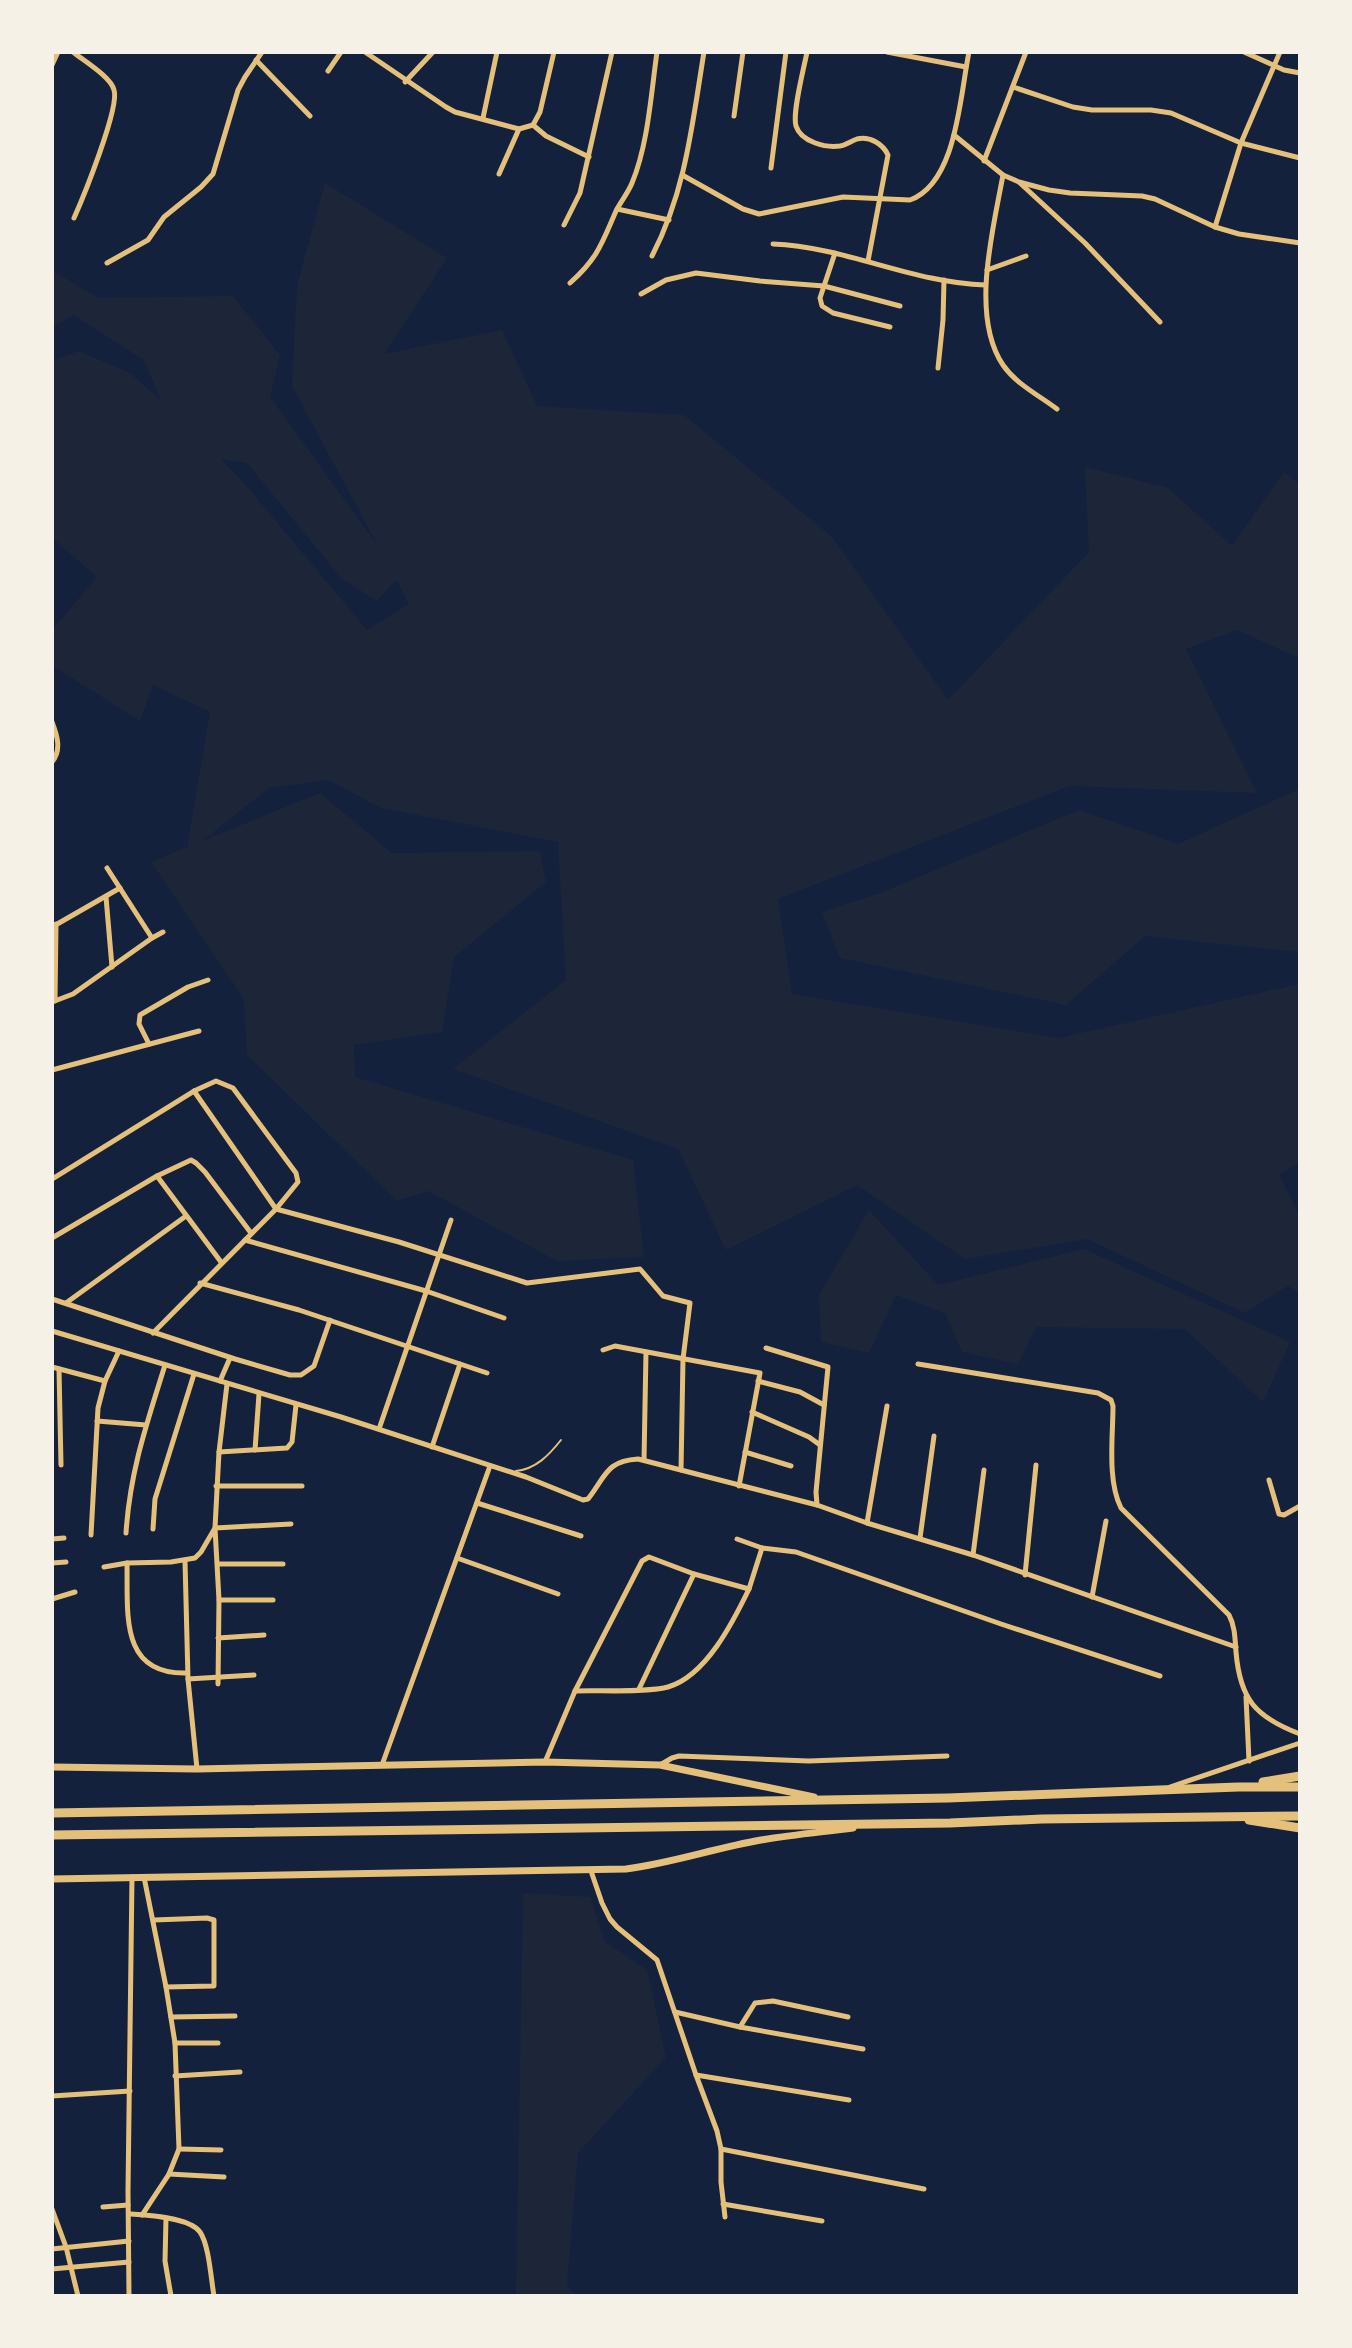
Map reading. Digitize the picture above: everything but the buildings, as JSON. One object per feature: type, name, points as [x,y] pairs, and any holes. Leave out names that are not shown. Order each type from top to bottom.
[{"type":"highway","points":[[1238,1787],[1299,1776]]},
{"type":"highway","points":[[52,1813],[831,1801],[1238,1787],[1299,1787]]},
{"type":"highway","points":[[52,1835],[1299,1815]]},
{"type":"highway","points":[[1232,1817],[1299,1828]]},
{"type":"street","points":[[52,65],[58,52]]},
{"type":"street","points":[[73,52],[111,83],[115,96],[96,162],[74,218]]},
{"type":"street","points":[[106,263],[148,240],[164,217],[201,188],[213,174],[238,90],[262,52]]},
{"type":"street","points":[[328,71],[340,52]]},
{"type":"street","points":[[365,52],[405,82],[455,112],[519,129],[533,125],[540,111],[554,52]]},
{"type":"street","points":[[405,82],[433,52]]},
{"type":"street","points":[[483,118],[497,52]]},
{"type":"street","points":[[564,225],[579,193],[589,157],[612,52]]},
{"type":"street","points":[[570,283],[589,267],[632,183],[638,162],[657,52]]},
{"type":"street","points":[[652,256],[669,220],[684,176],[704,52]]},
{"type":"street","points":[[734,116],[743,52]]},
{"type":"street","points":[[771,168],[786,52]]},
{"type":"street","points":[[807,52],[796,110],[796,126],[806,138],[822,145],[839,146],[858,139],[873,141],[880,144],[888,155],[868,261]]},
{"type":"street","points":[[887,52],[966,67]]},
{"type":"street","points":[[684,176],[743,209],[759,214],[843,197],[909,200],[919,197],[928,189],[945,162],[954,135],[969,52]]},
{"type":"street","points":[[984,161],[1026,52]]},
{"type":"street","points":[[1244,52],[1274,66],[1299,73]]},
{"type":"street","points":[[1215,227],[1241,143],[1280,52]]},
{"type":"street","points":[[256,60],[310,116]]},
{"type":"street","points":[[1013,87],[1073,107],[1109,110],[1142,109],[1172,113],[1241,143],[1299,158]]},
{"type":"street","points":[[533,125],[546,136],[589,157]]},
{"type":"street","points":[[499,174],[519,129]]},
{"type":"street","points":[[954,135],[1003,175],[1019,182],[1070,193],[1142,196],[1155,199],[1215,227],[1239,234],[1299,243]]},
{"type":"street","points":[[1003,175],[985,285],[988,320],[995,349],[1004,366],[1017,380],[1058,409]]},
{"type":"street","points":[[1019,182],[1085,243],[1160,322]]},
{"type":"street","points":[[617,209],[669,220]]},
{"type":"street","points":[[773,244],[808,246],[944,280],[985,285]]},
{"type":"street","points":[[835,253],[820,298],[822,306],[833,313],[890,327]]},
{"type":"street","points":[[987,270],[1026,256]]},
{"type":"street","points":[[641,294],[666,280],[696,273],[824,286],[900,306]]},
{"type":"street","points":[[938,368],[944,280]]},
{"type":"street","points":[[52,722],[58,747],[56,757],[52,762]]},
{"type":"street","points":[[107,867],[152,938]]},
{"type":"street","points":[[120,888],[54,926],[54,1002],[73,994],[163,932]]},
{"type":"street","points":[[106,897],[112,967]]},
{"type":"street","points":[[149,1044],[139,1024],[140,1015],[188,987],[208,980]]},
{"type":"street","points":[[52,1070],[199,1031]]},
{"type":"street","points":[[52,1179],[194,1091],[216,1081],[233,1088],[296,1173],[297,1182],[276,1209],[200,1283],[153,1333]]},
{"type":"street","points":[[194,1091],[276,1209],[360,1231],[527,1283],[640,1269],[663,1296],[690,1303],[684,1359],[681,1470]]},
{"type":"street","points":[[52,1238],[157,1176],[191,1160],[205,1172],[251,1233]]},
{"type":"street","points":[[157,1176],[221,1262]]},
{"type":"street","points":[[66,1303],[186,1216]]},
{"type":"street","points":[[379,1429],[451,1220]]},
{"type":"street","points":[[245,1240],[426,1291],[504,1318]]},
{"type":"street","points":[[200,1283],[330,1320],[487,1373]]},
{"type":"street","points":[[52,1299],[279,1373],[301,1375],[314,1366],[330,1320]]},
{"type":"street","points":[[52,1331],[379,1429],[542,1482],[583,1500],[588,1499],[613,1465],[622,1460],[644,1461],[818,1505],[867,1523],[973,1555],[1236,1647]]},
{"type":"street","points":[[603,1350],[615,1346],[759,1373],[739,1486]]},
{"type":"street","points":[[766,1348],[828,1367],[816,1492],[818,1505]]},
{"type":"street","points":[[91,1535],[100,1395],[119,1351]]},
{"type":"street","points":[[644,1461],[646,1352]]},
{"type":"street","points":[[220,1381],[230,1358]]},
{"type":"street","points":[[432,1447],[460,1364]]},
{"type":"street","points":[[918,1364],[1098,1393],[1111,1400],[1114,1490],[1121,1508],[1229,1615],[1233,1621],[1240,1684],[1246,1696],[1270,1721],[1299,1734]]},
{"type":"street","points":[[126,1533],[131,1481],[165,1365]]},
{"type":"street","points":[[52,1367],[105,1381]]},
{"type":"street","points":[[59,1369],[61,1465]]},
{"type":"street","points":[[153,1529],[155,1499],[194,1374]]},
{"type":"street","points":[[758,1380],[800,1392],[824,1405]]},
{"type":"street","points":[[218,1681],[219,1600],[215,1528],[216,1486],[227,1384]]},
{"type":"street","points":[[255,1450],[259,1394]]},
{"type":"street","points":[[219,1452],[287,1448],[292,1442],[296,1405]]},
{"type":"street","points":[[867,1523],[886,1406]]},
{"type":"street","points":[[752,1412],[808,1437],[820,1445]]},
{"type":"street","points":[[97,1421],[146,1425]]},
{"type":"street","points":[[920,1538],[934,1436]]},
{"type":"street","points":[[745,1452],[791,1466]]},
{"type":"street","points":[[1025,1575],[1036,1465]]},
{"type":"street","points":[[382,1765],[490,1466]]},
{"type":"street","points":[[973,1555],[984,1470]]},
{"type":"street","points":[[1269,1480],[1279,1514],[1284,1515],[1299,1506]]},
{"type":"street","points":[[216,1486],[302,1486]]},
{"type":"street","points":[[477,1503],[581,1536]]},
{"type":"street","points":[[1092,1598],[1106,1521]]},
{"type":"street","points":[[215,1528],[291,1524]]},
{"type":"street","points":[[104,1567],[127,1563],[185,1561],[195,1558],[215,1528]]},
{"type":"street","points":[[52,1539],[64,1538]]},
{"type":"street","points":[[737,1539],[762,1548],[796,1552],[1011,1628],[1160,1676]]},
{"type":"street","points":[[575,1691],[665,1688],[693,1672],[729,1630],[749,1589],[762,1548]]},
{"type":"street","points":[[545,1762],[575,1691],[645,1557],[694,1574],[749,1589]]},
{"type":"street","points":[[457,1558],[558,1594]]},
{"type":"street","points":[[185,1561],[187,1676],[197,1769]]},
{"type":"street","points":[[52,1563],[66,1563]]},
{"type":"street","points":[[127,1563],[128,1628],[136,1648],[147,1663],[170,1674],[218,1681],[254,1675]]},
{"type":"street","points":[[218,1564],[283,1564]]},
{"type":"street","points":[[639,1689],[694,1574]]},
{"type":"street","points":[[52,1599],[75,1592]]},
{"type":"street","points":[[219,1600],[273,1600]]},
{"type":"street","points":[[218,1638],[264,1635]]},
{"type":"street","points":[[1246,1696],[1249,1761]]},
{"type":"street","points":[[1162,1790],[1299,1743]]},
{"type":"street","points":[[660,1765],[679,1756],[809,1761],[947,1756]]},
{"type":"street","points":[[52,1767],[197,1769],[545,1762],[660,1765],[831,1801]]},
{"type":"street","points":[[52,1879],[591,1871],[665,1864],[722,1848],[763,1840],[884,1823]]},
{"type":"street","points":[[591,1871],[610,1918],[617,1927],[657,1960],[717,2131],[721,2149],[725,2217]]},
{"type":"street","points":[[129,2295],[132,1877]]},
{"type":"street","points":[[142,2215],[169,2174],[179,2149],[175,2043],[144,1877]]},
{"type":"street","points":[[153,1920],[214,1919],[216,1982],[214,1986],[166,1987]]},
{"type":"street","points":[[740,2027],[755,2003],[763,2001],[848,2018]]},
{"type":"street","points":[[675,2012],[740,2027],[862,2049]]},
{"type":"street","points":[[171,2018],[236,2016]]},
{"type":"street","points":[[175,2043],[218,2043]]},
{"type":"street","points":[[175,2076],[240,2072]]},
{"type":"street","points":[[696,2075],[849,2100]]},
{"type":"street","points":[[52,2096],[130,2091]]},
{"type":"street","points":[[179,2149],[221,2150]]},
{"type":"street","points":[[721,2149],[924,2189]]},
{"type":"street","points":[[169,2174],[224,2177]]},
{"type":"street","points":[[723,2204],[822,2221]]},
{"type":"street","points":[[103,2207],[128,2205]]},
{"type":"street","points":[[52,2209],[66,2247],[78,2295]]},
{"type":"street","points":[[129,2214],[188,2223],[200,2232],[214,2295]]},
{"type":"street","points":[[166,2218],[165,2260],[171,2295]]},
{"type":"street","points":[[52,2249],[129,2241]]},
{"type":"street","points":[[52,2269],[129,2262]]},
{"type":"lane","points":[[504,1471],[531,1468],[551,1453],[561,1440]]},
{"type":"shaded area","points":[[325,183],[447,258],[384,354],[502,330],[537,406],[684,415],[832,537],[948,700],[1089,552],[1085,467],[1168,488],[1232,546],[1284,472],[1299,484],[1299,658],[1237,630],[1186,649],[1257,793],[1069,786],[778,899],[792,994],[1059,1038],[1299,984],[1299,1163],[1279,1175],[1299,1215],[1299,1292],[1288,1286],[1245,1313],[1087,1239],[965,1259],[857,1185],[726,1250],[678,1149],[453,1069],[566,980],[558,842],[381,808],[328,780],[269,788],[202,841],[320,793],[392,853],[540,851],[546,882],[454,957],[442,1032],[354,1045],[355,1077],[633,1160],[644,1257],[557,1261],[428,1191],[397,1201],[247,1055],[244,999],[151,862],[187,847],[210,712],[153,685],[140,721],[53,666],[53,629],[97,577],[53,539],[53,360],[79,351],[130,373],[161,401],[144,360],[73,315],[53,327],[53,271],[98,298],[233,296],[280,355],[270,397],[378,546],[292,386],[297,285]],"holes":[[[221,459],[247,463],[341,578],[377,601],[396,580],[409,604],[367,630],[244,483]]]},
{"type":"shaded area","points":[[1299,789],[1299,952],[1145,936],[1066,1005],[840,958],[822,912],[880,893],[1079,810],[1178,844]]},
{"type":"shaded area","points":[[869,1210],[938,1285],[1084,1249],[1290,1342],[1263,1402],[1185,1329],[1036,1327],[1018,1364],[962,1352],[945,1313],[896,1295],[869,1353],[821,1342],[819,1295]]},
{"type":"shaded area","points":[[523,1893],[590,1897],[605,1942],[647,1970],[666,2057],[578,2153],[567,2284],[574,2295],[516,2295]]}]
